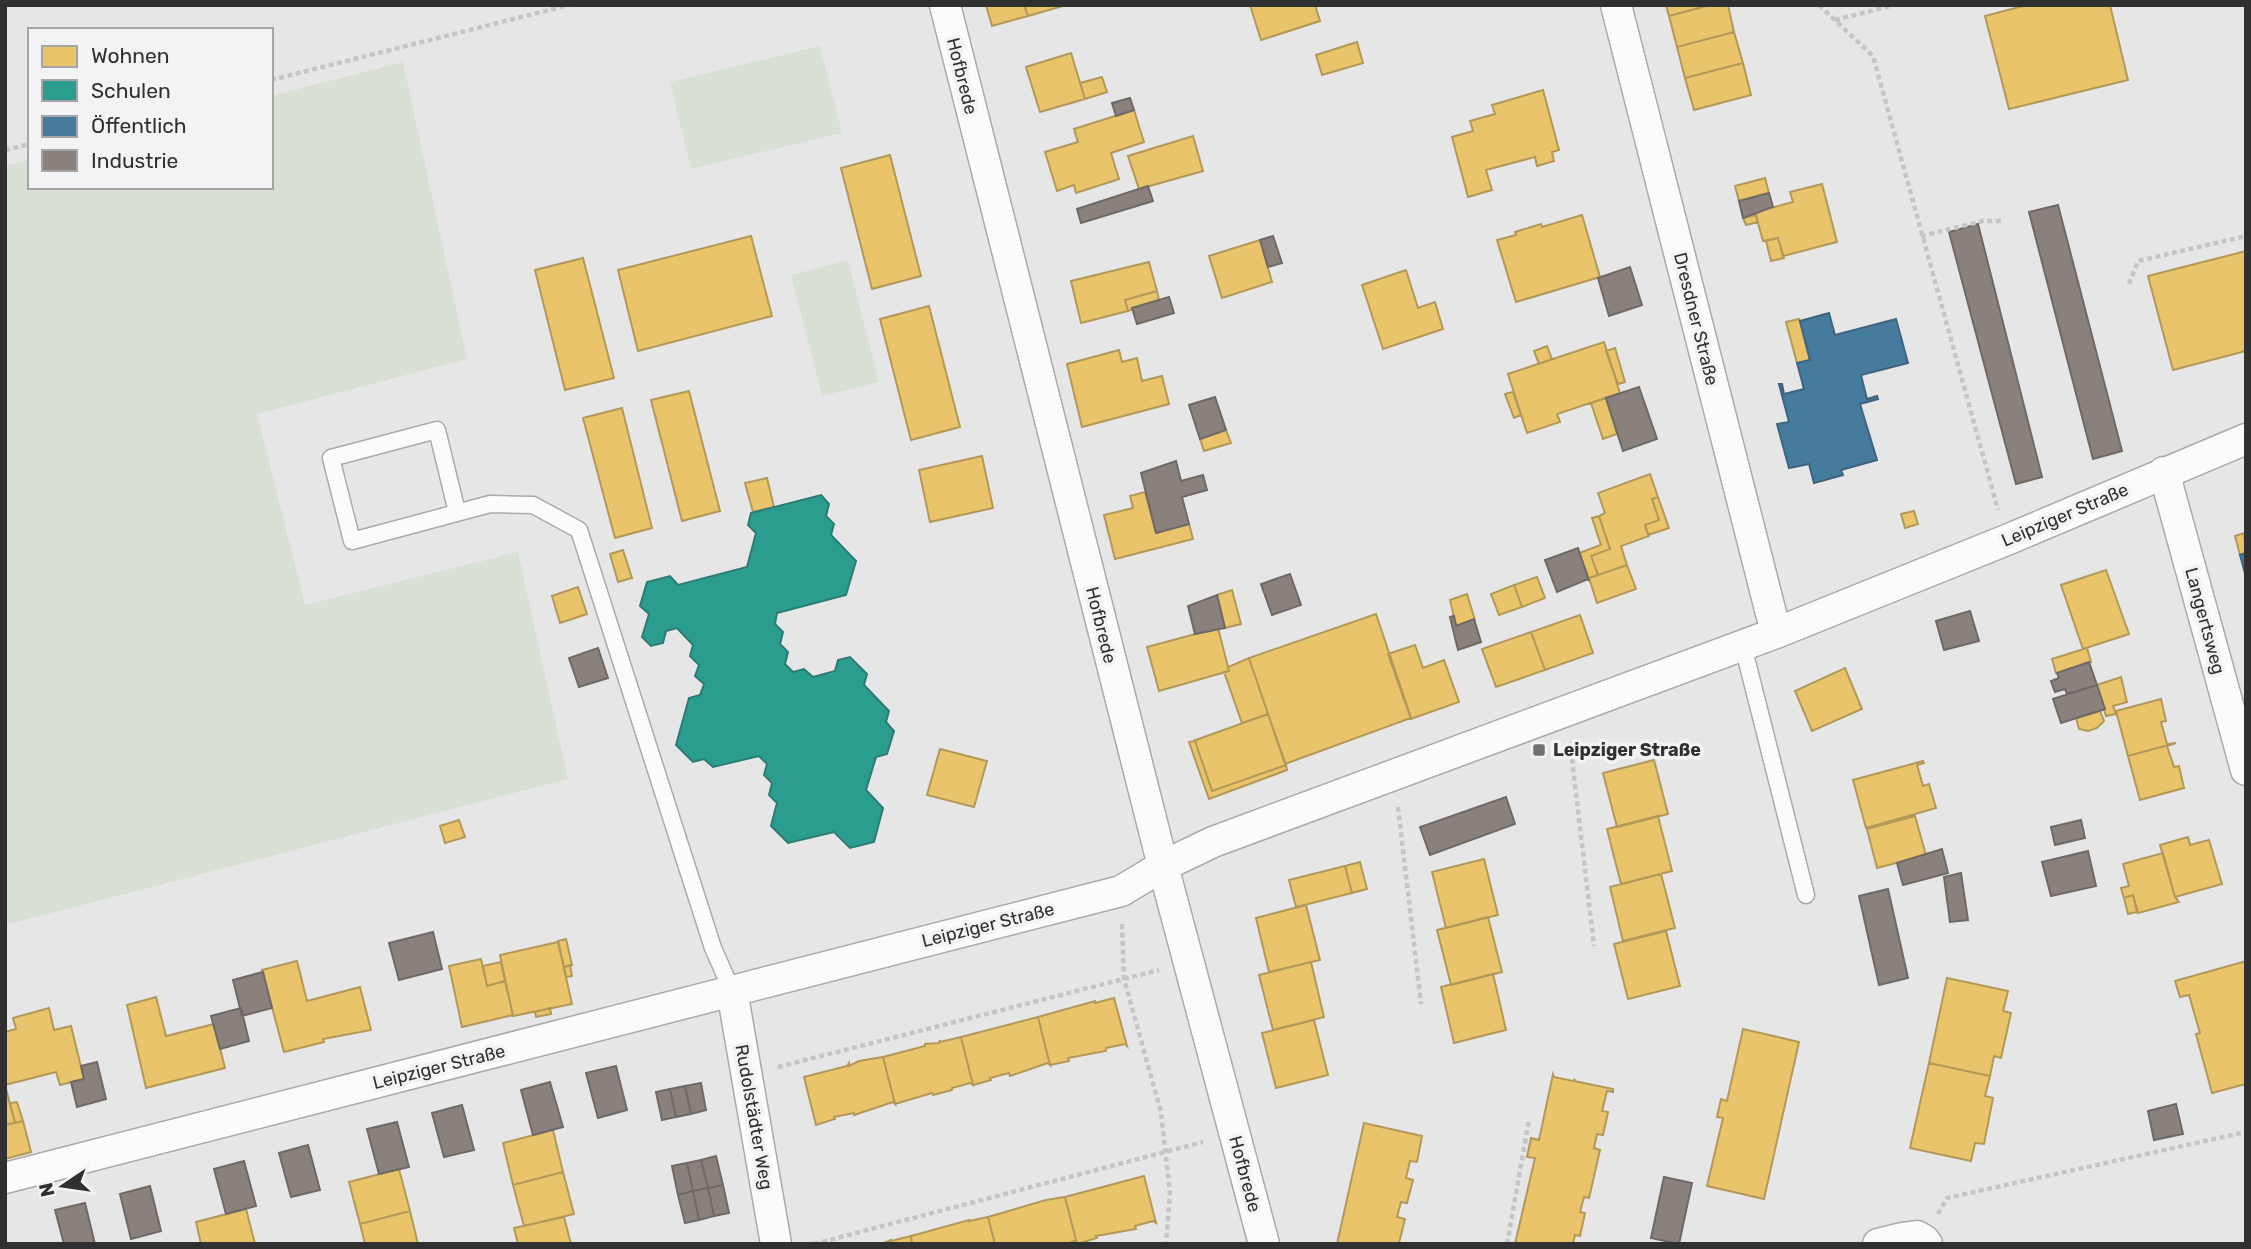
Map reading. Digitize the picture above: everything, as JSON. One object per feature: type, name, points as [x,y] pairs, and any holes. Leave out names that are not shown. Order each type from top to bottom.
[{"type":"street","name":"Hofbrede","points":[[945,5],[1163,866],[1264,1244]]},
{"type":"street","name":"Dresdner Straße","points":[[1616,5],[1776,633]]},
{"type":"street","name":"Leipziger Straße","points":[[5,1178],[1121,891],[1163,866],[1213,842],[1743,646],[2009,539],[2246,439]]},
{"type":"street","name":"Langertsweg","points":[[2164,472],[2246,770]]},
{"type":"street","name":"Rudolstädter Weg","points":[[732,991],[776,1244]]},
{"type":"street","points":[[1878,1244],[1917,1236],[1926,1242]]},
{"type":"lane","points":[[457,512],[437,430],[331,458],[352,541],[490,505],[534,505],[579,530],[713,948],[732,991]]},
{"type":"lane","points":[[1743,646],[1806,895]]},
{"type":"path","points":[[273,79],[569,5]]},
{"type":"path","points":[[1819,5],[1873,56],[1998,509],[2009,539]]},
{"type":"path","points":[[1834,20],[1894,5]]},
{"type":"path","points":[[5,150],[28,144]]},
{"type":"path","points":[[1922,236],[1983,220],[2003,221]]},
{"type":"path","points":[[2129,284],[2138,261],[2246,236]]},
{"type":"path","points":[[1562,713],[1572,748],[1594,946]]},
{"type":"path","points":[[1390,777],[1397,802],[1421,1004]]},
{"type":"path","points":[[1121,891],[1124,979],[1161,1112],[1170,1193],[1166,1244]]},
{"type":"path","points":[[746,1075],[1155,971]]},
{"type":"path","points":[[1507,1244],[1529,1120]]},
{"type":"path","points":[[1926,1242],[1947,1198],[2246,1132]]},
{"type":"path","points":[[814,1244],[1201,1143]]},
{"type":"shaded area","points":[[820,46],[842,133],[691,169],[670,82]]},
{"type":"shaded area","points":[[403,62],[467,359],[257,414],[305,605],[518,552],[568,779],[5,925],[5,166],[28,160],[28,189],[273,189],[273,95]]},
{"type":"shaded area","points":[[848,260],[879,382],[822,396],[791,275]]},
{"type":"building: Wohnen","points":[[986,5],[1024,5],[1028,16],[992,26]]},
{"type":"building: Wohnen","points":[[1024,5],[1063,5],[1063,6],[1028,16]]},
{"type":"building: Wohnen","points":[[1250,5],[1315,5],[1320,21],[1261,40]]},
{"type":"building: Wohnen","points":[[1666,5],[1710,5],[1669,16]]},
{"type":"building: Wohnen","points":[[1710,5],[1728,5],[1734,32],[1677,47],[1669,16]]},
{"type":"building: Wohnen","points":[[2027,5],[2110,5],[2128,80],[2009,109],[1985,16]]},
{"type":"building: Wohnen","points":[[1734,32],[1743,63],[1685,78],[1677,47]]},
{"type":"building: Wohnen","points":[[1357,42],[1363,63],[1322,75],[1316,55]]},
{"type":"building: Wohnen","points":[[1071,53],[1085,99],[1040,112],[1026,67]]},
{"type":"building: Wohnen","points":[[1743,63],[1751,95],[1694,110],[1685,78]]},
{"type":"building: Wohnen","points":[[1102,77],[1107,92],[1085,99],[1080,83]]},
{"type":"building: Wohnen","points":[[1543,90],[1559,150],[1552,152],[1554,161],[1537,166],[1535,157],[1486,170],[1492,190],[1468,197],[1452,137],[1473,131],[1470,121],[1495,114],[1492,105]]},
{"type":"building: Wohnen","points":[[1134,110],[1144,142],[1111,153],[1119,179],[1076,193],[1074,185],[1057,191],[1045,152],[1078,142],[1074,129]]},
{"type":"building: Wohnen","points":[[1193,136],[1203,171],[1139,189],[1128,156]]},
{"type":"building: Wohnen","points":[[890,155],[921,276],[872,289],[841,168]]},
{"type":"building: Wohnen","points":[[1765,178],[1769,193],[1739,201],[1735,186]]},
{"type":"building: Wohnen","points":[[1822,184],[1837,242],[1783,256],[1778,238],[1763,241],[1755,212],[1793,202],[1790,192]]},
{"type":"building: Wohnen","points":[[1582,215],[1600,277],[1516,302],[1497,240],[1541,224],[1542,227]]},
{"type":"building: Wohnen","points":[[1756,215],[1758,222],[1746,225],[1743,218]]},
{"type":"building: Wohnen","points":[[751,236],[772,316],[638,351],[618,270]]},
{"type":"building: Wohnen","points":[[1778,238],[1784,258],[1771,261],[1766,241]]},
{"type":"building: Wohnen","points":[[1260,240],[1272,282],[1222,298],[1209,256]]},
{"type":"building: Wohnen","points":[[2246,251],[2246,351],[2173,370],[2148,276]]},
{"type":"building: Wohnen","points":[[583,258],[614,378],[565,390],[535,270]]},
{"type":"building: Wohnen","points":[[1149,262],[1157,291],[1125,300],[1128,311],[1081,323],[1071,281]]},
{"type":"building: Wohnen","points":[[1406,270],[1418,308],[1435,302],[1443,329],[1383,349],[1362,285]]},
{"type":"building: Wohnen","points":[[1157,291],[1159,300],[1128,311],[1125,300]]},
{"type":"building: Wohnen","points":[[929,306],[960,427],[911,440],[880,319]]},
{"type":"building: Wohnen","points":[[1799,319],[1810,360],[1797,363],[1786,322]]},
{"type":"building: Wohnen","points":[[1604,342],[1620,393],[1557,414],[1560,422],[1527,433],[1508,374]]},
{"type":"building: Wohnen","points":[[1547,346],[1552,359],[1539,364],[1534,351]]},
{"type":"building: Wohnen","points":[[1615,348],[1625,382],[1618,384],[1606,351]]},
{"type":"building: Wohnen","points":[[1119,350],[1122,362],[1137,358],[1142,381],[1162,376],[1169,404],[1082,427],[1067,364]]},
{"type":"building: Wohnen","points":[[689,391],[720,511],[682,521],[651,400]]},
{"type":"building: Wohnen","points":[[1513,392],[1521,415],[1514,418],[1505,394]]},
{"type":"building: Wohnen","points":[[1606,398],[1617,434],[1603,439],[1591,403]]},
{"type":"building: Wohnen","points":[[622,408],[652,528],[615,538],[583,418]]},
{"type":"building: Wohnen","points":[[1226,430],[1231,443],[1204,451],[1200,439]]},
{"type":"building: Wohnen","points":[[982,456],[993,508],[930,522],[919,470]]},
{"type":"building: Wohnen","points":[[1650,474],[1658,497],[1652,499],[1659,520],[1645,525],[1649,536],[1621,546],[1627,565],[1598,575],[1591,556],[1610,549],[1599,516],[1605,513],[1598,493]]},
{"type":"building: Wohnen","points":[[767,478],[774,507],[753,512],[745,483]]},
{"type":"building: Wohnen","points":[[1145,492],[1156,533],[1189,524],[1193,539],[1115,559],[1104,515],[1133,508],[1130,496]]},
{"type":"building: Wohnen","points":[[1658,497],[1669,528],[1648,535],[1645,525],[1659,520],[1652,499]]},
{"type":"building: Wohnen","points":[[1914,511],[1918,524],[1905,528],[1901,514]]},
{"type":"building: Wohnen","points":[[1599,516],[1610,549],[1591,556],[1598,575],[1589,578],[1579,553],[1601,545],[1592,518]]},
{"type":"building: Wohnen","points":[[2244,533],[2246,553],[2240,555],[2235,536]]},
{"type":"building: Wohnen","points":[[623,550],[632,578],[618,582],[610,554]]},
{"type":"building: Wohnen","points":[[1627,565],[1636,589],[1597,603],[1589,578]]},
{"type":"building: Wohnen","points":[[2106,570],[2129,634],[2083,649],[2061,585]]},
{"type":"building: Wohnen","points":[[1537,577],[1545,598],[1522,607],[1514,585]]},
{"type":"building: Wohnen","points":[[1514,585],[1522,607],[1499,615],[1491,594]]},
{"type":"building: Wohnen","points":[[578,587],[587,614],[560,623],[552,596]]},
{"type":"building: Wohnen","points":[[1232,590],[1241,624],[1225,628],[1217,595]]},
{"type":"building: Wohnen","points":[[1467,594],[1475,620],[1456,626],[1450,600]]},
{"type":"building: Wohnen","points":[[1376,614],[1411,718],[1285,764],[1249,658]]},
{"type":"building: Wohnen","points":[[1580,615],[1593,653],[1545,670],[1531,632]]},
{"type":"building: Wohnen","points":[[1218,628],[1229,671],[1159,691],[1147,647]]},
{"type":"building: Wohnen","points":[[1531,632],[1545,670],[1496,687],[1482,649]]},
{"type":"building: Wohnen","points":[[1415,645],[1423,668],[1444,660],[1459,702],[1411,719],[1388,654]]},
{"type":"building: Wohnen","points":[[2087,648],[2091,662],[2056,673],[2052,659]]},
{"type":"building: Wohnen","points":[[1249,658],[1268,714],[1242,723],[1224,672],[1229,671],[1228,667]]},
{"type":"building: Wohnen","points":[[1845,668],[1862,709],[1812,731],[1795,691]]},
{"type":"building: Wohnen","points":[[2121,677],[2127,702],[2113,706],[2116,714],[2106,716],[2097,685]]},
{"type":"building: Wohnen","points":[[2161,699],[2166,721],[2161,722],[2167,744],[2176,743],[2128,756],[2116,711]]},
{"type":"building: Wohnen","points":[[2100,711],[2104,721],[2097,728],[2088,731],[2079,729],[2076,718]]},
{"type":"building: Wohnen","points":[[1268,714],[1286,765],[1212,791],[1193,741]]},
{"type":"building: Wohnen","points":[[1195,741],[1212,791],[1286,765],[1287,770],[1209,799],[1189,742]]},
{"type":"building: Wohnen","points":[[2176,743],[2167,746],[2174,767],[2179,766],[2184,788],[2140,800],[2128,756]]},
{"type":"building: Wohnen","points":[[940,749],[987,761],[974,807],[927,795]]},
{"type":"building: Wohnen","points":[[1654,760],[1668,814],[1617,827],[1603,773]]},
{"type":"building: Wohnen","points":[[1923,761],[1924,763],[1917,765],[1923,786],[1929,784],[1936,808],[1866,828],[1853,780]]},
{"type":"building: Wohnen","points":[[1658,816],[1672,871],[1621,884],[1607,829]]},
{"type":"building: Wohnen","points":[[1915,816],[1926,855],[1877,868],[1867,829]]},
{"type":"building: Wohnen","points":[[459,820],[465,837],[445,843],[440,826]]},
{"type":"building: Wohnen","points":[[2188,837],[2190,845],[2209,840],[2222,884],[2175,897],[2160,845]]},
{"type":"building: Wohnen","points":[[2163,853],[2175,897],[2179,902],[2138,913],[2133,895],[2124,898],[2121,888],[2129,886],[2123,864]]},
{"type":"building: Wohnen","points":[[1484,859],[1498,915],[1446,928],[1432,872]]},
{"type":"building: Wohnen","points":[[1360,862],[1367,889],[1352,893],[1345,866]]},
{"type":"building: Wohnen","points":[[1345,866],[1352,893],[1296,907],[1289,880]]},
{"type":"building: Wohnen","points":[[1661,874],[1675,928],[1623,941],[1610,887]]},
{"type":"building: Wohnen","points":[[2133,895],[2137,912],[2128,914],[2124,898]]},
{"type":"building: Wohnen","points":[[1306,905],[1320,960],[1269,972],[1256,918]]},
{"type":"building: Wohnen","points":[[1488,917],[1502,972],[1451,985],[1437,930]]},
{"type":"building: Wohnen","points":[[1666,931],[1680,986],[1628,999],[1614,944]]},
{"type":"building: Wohnen","points":[[566,939],[572,965],[564,967],[558,941]]},
{"type":"building: Wohnen","points":[[558,942],[572,1004],[513,1016],[500,955]]},
{"type":"building: Wohnen","points":[[481,959],[487,986],[505,981],[513,1015],[462,1027],[449,966]]},
{"type":"building: Wohnen","points":[[297,961],[307,1001],[360,987],[371,1030],[323,1039],[324,1042],[284,1052],[262,970]]},
{"type":"building: Wohnen","points":[[2246,961],[2246,1084],[2212,1093],[2189,995],[2180,997],[2175,981]]},
{"type":"building: Wohnen","points":[[501,962],[505,981],[487,986],[483,966]]},
{"type":"building: Wohnen","points":[[1311,962],[1324,1017],[1273,1030],[1259,975]]},
{"type":"building: Wohnen","points":[[570,965],[572,976],[566,977],[564,967]]},
{"type":"building: Wohnen","points":[[1493,974],[1506,1030],[1454,1043],[1441,987]]},
{"type":"building: Wohnen","points":[[1947,978],[2008,991],[2003,1011],[2011,1013],[2001,1058],[1994,1056],[1990,1076],[1929,1063]]},
{"type":"building: Wohnen","points":[[156,997],[166,1036],[214,1024],[225,1068],[146,1088],[127,1005]]},
{"type":"building: Wohnen","points":[[1114,998],[1127,1046],[1125,1044],[1106,1048],[1106,1051],[1068,1058],[1069,1061],[1050,1065],[1038,1017]]},
{"type":"building: Wohnen","points":[[49,1008],[54,1030],[71,1026],[84,1079],[60,1085],[56,1072],[5,1085],[5,1032],[16,1029],[13,1018]]},
{"type":"building: Wohnen","points":[[550,1008],[551,1014],[536,1017],[535,1012]]},
{"type":"building: Wohnen","points":[[1038,1017],[1050,1065],[1048,1063],[1010,1076],[1009,1073],[973,1085],[961,1037]]},
{"type":"building: Wohnen","points":[[1314,1020],[1328,1075],[1276,1088],[1262,1033]]},
{"type":"building: Wohnen","points":[[1743,1029],[1799,1042],[1764,1199],[1707,1186],[1723,1118],[1717,1117],[1721,1099],[1727,1101]]},
{"type":"building: Wohnen","points":[[961,1037],[973,1085],[970,1083],[895,1104],[883,1057],[925,1044],[939,1043],[940,1040]]},
{"type":"building: Wohnen","points":[[883,1057],[895,1104],[893,1102],[854,1115],[834,1117],[835,1119],[816,1125],[804,1077],[847,1066],[849,1063],[849,1066],[859,1061]]},
{"type":"building: Wohnen","points":[[1929,1063],[1990,1076],[1985,1096],[1993,1098],[1984,1144],[1975,1143],[1971,1161],[1910,1148]]},
{"type":"building: Wohnen","points":[[1553,1074],[1554,1077],[1573,1081],[1575,1079],[1574,1081],[1613,1089],[1613,1092],[1607,1091],[1602,1111],[1608,1112],[1603,1135],[1597,1134],[1594,1148],[1600,1150],[1589,1198],[1584,1197],[1580,1212],[1585,1213],[1580,1236],[1575,1235],[1573,1244],[1515,1244],[1535,1158],[1527,1157],[1531,1138],[1539,1140]]},
{"type":"building: Wohnen","points":[[5,1085],[15,1123],[5,1125]]},
{"type":"building: Wohnen","points":[[17,1102],[23,1121],[15,1123],[10,1103]]},
{"type":"building: Wohnen","points":[[23,1121],[31,1152],[5,1159],[5,1125]]},
{"type":"building: Wohnen","points":[[1364,1123],[1422,1136],[1417,1162],[1410,1161],[1406,1178],[1413,1180],[1407,1203],[1401,1202],[1397,1217],[1405,1219],[1399,1243],[1337,1244]]},
{"type":"building: Wohnen","points":[[553,1130],[563,1172],[513,1185],[503,1143]]},
{"type":"building: Wohnen","points":[[399,1169],[410,1211],[360,1224],[349,1182]]},
{"type":"building: Wohnen","points":[[563,1172],[574,1214],[524,1226],[513,1185]]},
{"type":"building: Wohnen","points":[[1144,1176],[1156,1223],[1153,1221],[1135,1226],[1136,1229],[1096,1236],[1097,1238],[1077,1244],[1065,1197]]},
{"type":"building: Wohnen","points":[[1065,1197],[1077,1244],[1075,1241],[1066,1244],[995,1244],[988,1217]]},
{"type":"building: Wohnen","points":[[246,1209],[255,1244],[201,1244],[196,1222]]},
{"type":"building: Wohnen","points":[[410,1211],[418,1244],[365,1244],[360,1224]]},
{"type":"building: Wohnen","points":[[564,1217],[571,1244],[518,1244],[514,1228]]},
{"type":"building: Wohnen","points":[[988,1217],[995,1244],[912,1244],[911,1236]]},
{"type":"building: Wohnen","points":[[911,1236],[912,1244],[881,1244],[891,1240]]},
{"type":"building: Schulen","points":[[821,495],[829,504],[826,516],[834,524],[831,535],[856,561],[846,595],[777,613],[775,624],[783,632],[780,644],[788,652],[785,664],[793,672],[804,669],[813,677],[835,671],[838,660],[850,657],[867,674],[864,685],[889,711],[886,722],[894,731],[887,754],[876,757],[866,790],[883,808],[874,842],[850,848],[834,832],[788,843],[771,826],[777,803],[769,795],[772,783],[764,775],[767,764],[759,756],[713,767],[704,759],[693,762],[676,745],[689,698],[700,695],[704,684],[695,676],[699,665],[690,656],[693,645],[677,628],[666,631],[663,643],[651,646],[642,637],[649,614],[640,606],[647,582],[670,576],[678,585],[747,567],[756,533],[748,525],[751,513]]},
{"type":"building: Öffentlich","points":[[1829,313],[1835,335],[1896,319],[1908,363],[1861,375],[1867,399],[1877,396],[1878,399],[1860,404],[1877,460],[1841,470],[1843,475],[1814,483],[1809,464],[1789,468],[1777,424],[1789,422],[1779,384],[1782,384],[1784,394],[1804,389],[1797,363],[1810,360],[1800,321]]},
{"type":"building: Öffentlich","points":[[2246,553],[2246,577],[2240,555]]},
{"type":"building: Industrie","points":[[1130,98],[1134,110],[1116,116],[1112,103]]},
{"type":"building: Industrie","points":[[1148,186],[1153,201],[1081,223],[1077,209]]},
{"type":"building: Industrie","points":[[1769,193],[1773,207],[1743,218],[1739,201]]},
{"type":"building: Industrie","points":[[2058,205],[2122,451],[2093,459],[2029,212]]},
{"type":"building: Industrie","points":[[1978,224],[2042,477],[2016,484],[1949,232]]},
{"type":"building: Industrie","points":[[1273,236],[1282,263],[1268,267],[1260,240]]},
{"type":"building: Industrie","points":[[1630,267],[1642,305],[1609,316],[1598,278]]},
{"type":"building: Industrie","points":[[1169,297],[1174,313],[1137,324],[1132,308]]},
{"type":"building: Industrie","points":[[1639,387],[1657,439],[1623,451],[1606,398]]},
{"type":"building: Industrie","points":[[1215,397],[1226,430],[1200,439],[1189,405]]},
{"type":"building: Industrie","points":[[1176,461],[1181,481],[1203,475],[1207,490],[1182,497],[1189,524],[1156,533],[1141,473]]},
{"type":"building: Industrie","points":[[1578,548],[1589,581],[1588,579],[1557,592],[1545,560]]},
{"type":"building: Industrie","points":[[1290,574],[1301,605],[1272,615],[1261,584]]},
{"type":"building: Industrie","points":[[1217,595],[1225,628],[1195,634],[1188,606]]},
{"type":"building: Industrie","points":[[1970,611],[1979,641],[1944,650],[1936,621]]},
{"type":"building: Industrie","points":[[1454,616],[1456,626],[1474,619],[1481,642],[1458,650],[1450,617]]},
{"type":"building: Industrie","points":[[598,648],[608,678],[579,687],[569,658]]},
{"type":"building: Industrie","points":[[2089,662],[2097,685],[2067,694],[2065,689],[2055,692],[2051,681],[2059,678],[2057,673]]},
{"type":"building: Industrie","points":[[2097,685],[2105,709],[2061,723],[2053,699]]},
{"type":"building: Industrie","points":[[1506,797],[1515,824],[1430,855],[1420,827]]},
{"type":"building: Industrie","points":[[2081,820],[2085,838],[2055,845],[2051,827]]},
{"type":"building: Industrie","points":[[1942,849],[1948,873],[1903,885],[1897,863]]},
{"type":"building: Industrie","points":[[2088,851],[2096,886],[2051,896],[2042,862]]},
{"type":"building: Industrie","points":[[1961,873],[1968,920],[1950,922],[1944,877]]},
{"type":"building: Industrie","points":[[1888,889],[1908,978],[1879,985],[1859,896]]},
{"type":"building: Industrie","points":[[433,932],[442,969],[399,980],[389,943]]},
{"type":"building: Industrie","points":[[263,972],[272,1008],[242,1016],[233,980]]},
{"type":"building: Industrie","points":[[241,1008],[249,1041],[220,1049],[211,1016]]},
{"type":"building: Industrie","points":[[97,1062],[106,1099],[77,1107],[71,1082],[84,1079],[81,1066]]},
{"type":"building: Industrie","points":[[616,1066],[627,1110],[598,1118],[586,1073]]},
{"type":"building: Industrie","points":[[550,1082],[563,1127],[533,1135],[521,1090]]},
{"type":"building: Industrie","points":[[701,1083],[706,1110],[691,1114],[685,1086]]},
{"type":"building: Industrie","points":[[685,1086],[691,1114],[676,1117],[670,1089]]},
{"type":"building: Industrie","points":[[670,1089],[676,1117],[662,1120],[656,1092]]},
{"type":"building: Industrie","points":[[2176,1104],[2183,1134],[2154,1140],[2148,1111]]},
{"type":"building: Industrie","points":[[462,1105],[474,1150],[444,1157],[432,1113]]},
{"type":"building: Industrie","points":[[397,1122],[409,1167],[379,1174],[367,1129]]},
{"type":"building: Industrie","points":[[308,1145],[320,1190],[291,1197],[279,1153]]},
{"type":"building: Industrie","points":[[716,1156],[723,1185],[708,1188],[701,1160]]},
{"type":"building: Industrie","points":[[701,1160],[708,1188],[693,1191],[687,1163]]},
{"type":"building: Industrie","points":[[244,1161],[256,1206],[226,1214],[214,1169]]},
{"type":"building: Industrie","points":[[687,1163],[693,1191],[678,1195],[672,1166]]},
{"type":"building: Industrie","points":[[1664,1177],[1692,1183],[1679,1244],[1651,1238]]},
{"type":"building: Industrie","points":[[723,1185],[729,1213],[714,1216],[708,1188]]},
{"type":"building: Industrie","points":[[150,1186],[161,1231],[131,1239],[120,1194]]},
{"type":"building: Industrie","points":[[708,1188],[714,1216],[699,1220],[693,1191]]},
{"type":"building: Industrie","points":[[693,1191],[699,1220],[685,1223],[678,1195]]},
{"type":"building: Industrie","points":[[85,1203],[95,1244],[64,1244],[55,1210]]},
{"type":"place","name":"Leipziger Straße","points":[[1539,750]]}]
